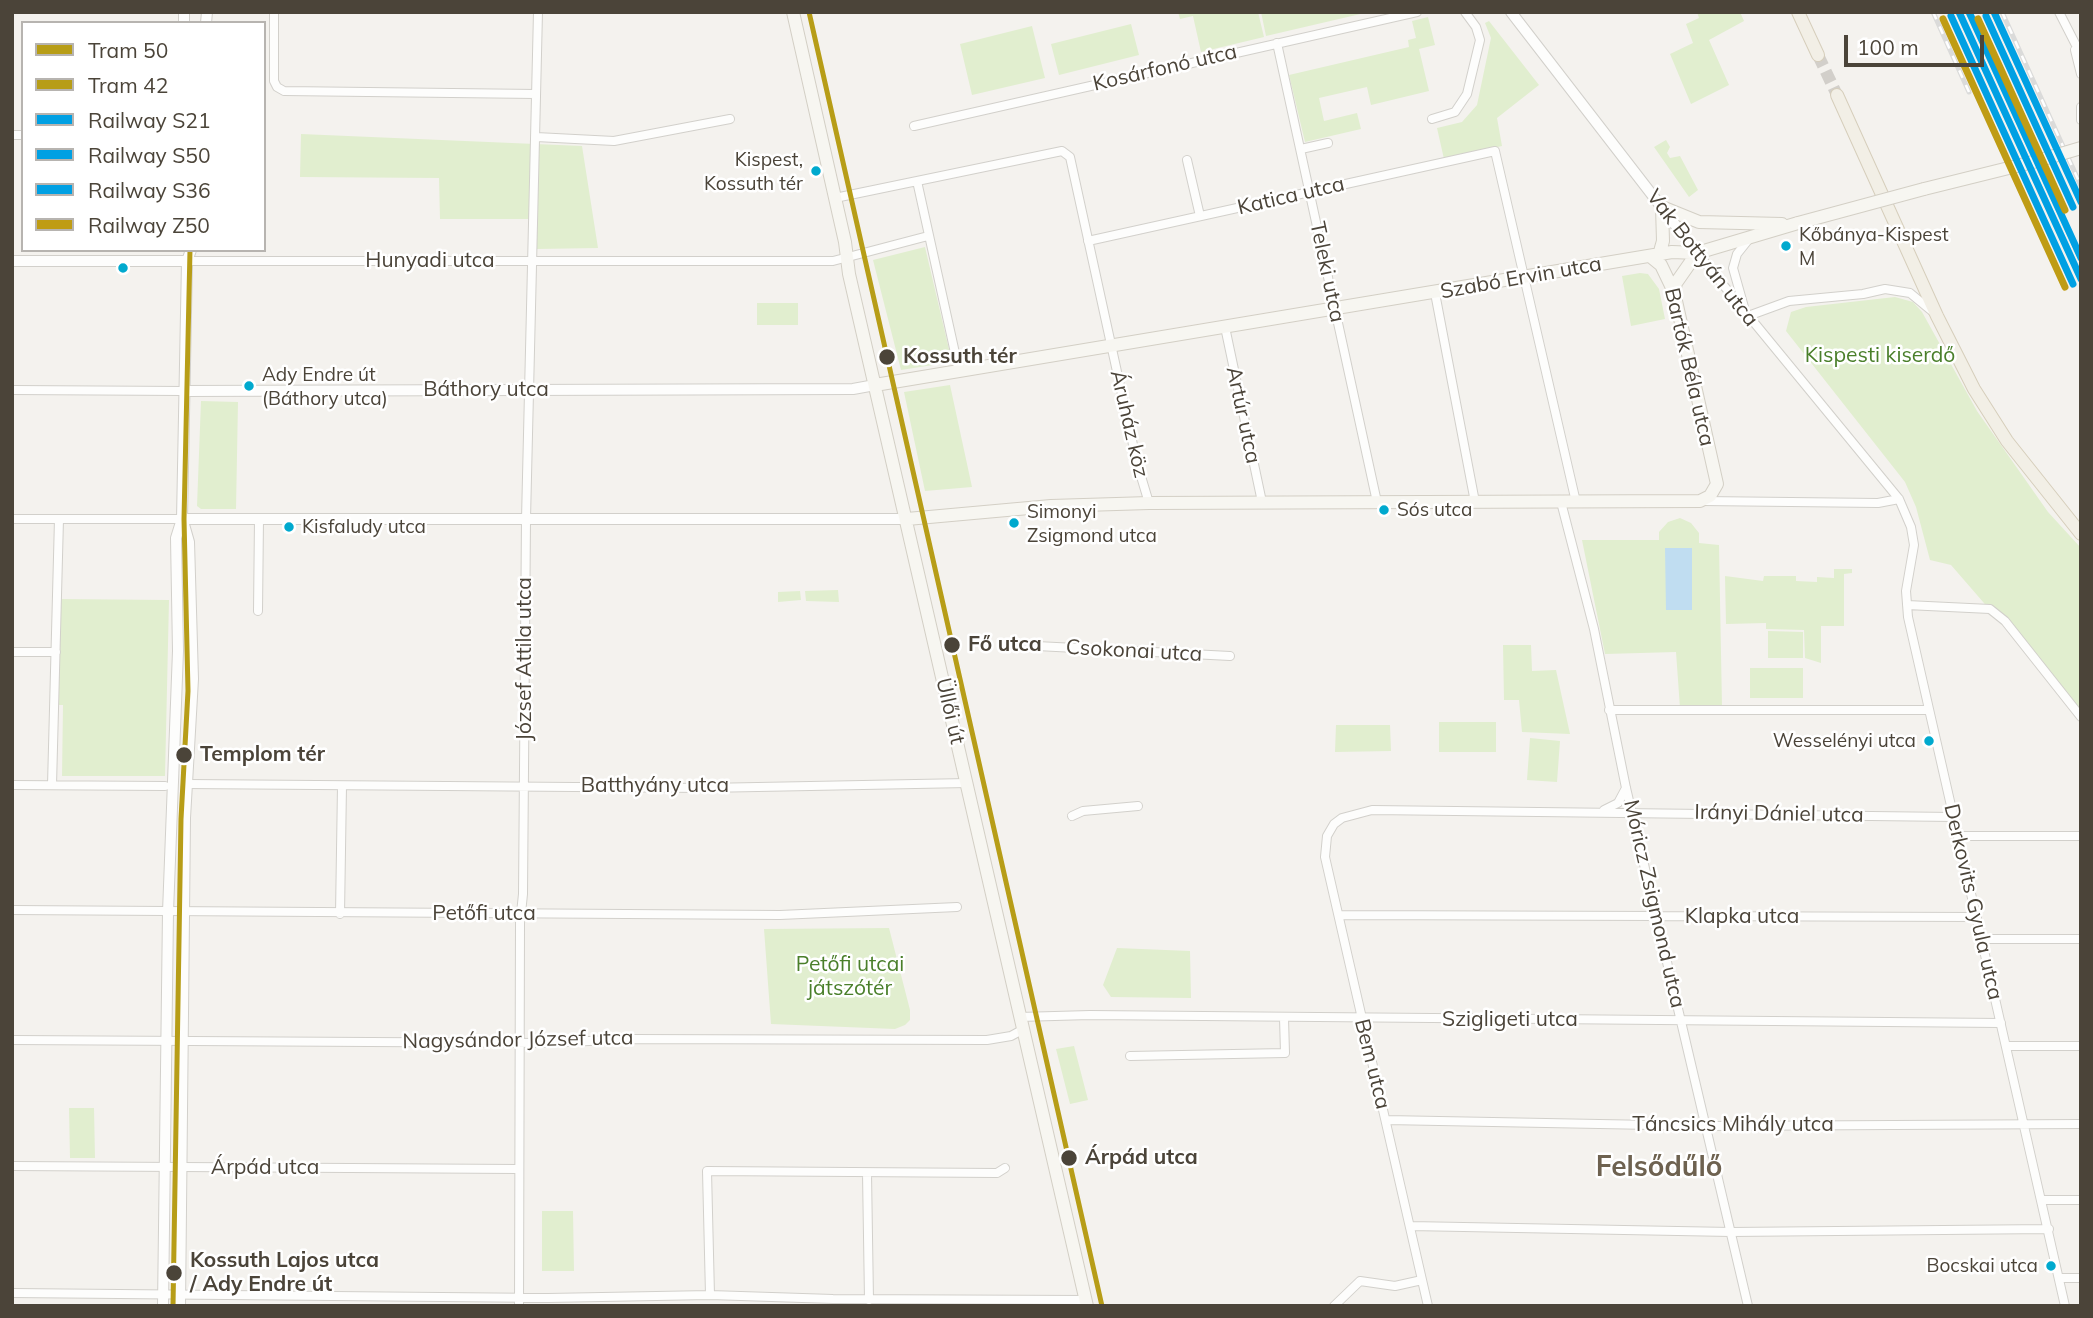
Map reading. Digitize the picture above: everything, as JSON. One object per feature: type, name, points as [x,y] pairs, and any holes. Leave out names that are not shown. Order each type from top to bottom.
[{"type":"main road","name":"Üllői út","points":[[793,12],[948,709],[968,783],[1087,1303]]},
{"type":"main road","points":[[1798,13],[1818,55]]},
{"type":"main road","points":[[1837,95],[1937,316],[1994,421],[2042,488],[2081,534]]},
{"type":"main road","name":"Szabó Ervin utca","points":[[1111,346],[1654,255],[1697,253],[1752,235],[2081,148]]},
{"type":"main road","points":[[1654,255],[1663,241],[1662,207],[1699,222],[1793,224]]},
{"type":"main road","points":[[1674,292],[1676,284],[1697,253]]},
{"type":"main road","name":"Bartók Béla utca","points":[[1654,255],[1674,292],[1717,484],[1710,496],[1700,501]]},
{"type":"main road","points":[[875,385],[1111,346]]},
{"type":"main road","points":[[907,519],[1051,506],[1149,503],[1700,501]]},
{"type":"street","points":[[274,12],[274,81],[277,87],[284,91],[537,94]]},
{"type":"street","name":"József Attila utca","points":[[520,1302],[520,914],[525,786],[526,519],[538,12]]},
{"type":"street","name":"Kosárfonó utca","points":[[914,126],[1417,12]]},
{"type":"street","points":[[1432,119],[1455,112],[1467,94],[1480,40],[1476,27],[1465,12]]},
{"type":"street","name":"Vak Bottyán utca","points":[[1511,12],[1697,253],[1899,499]]},
{"type":"street","points":[[2059,12],[2075,47],[2081,74]]},
{"type":"street","name":"Teleki utca","points":[[1277,43],[1377,502]]},
{"type":"street","points":[[2075,47],[2081,55]]},
{"type":"street","points":[[2080,108],[2081,120]]},
{"type":"street","points":[[536,137],[614,141],[730,119]]},
{"type":"street","name":"Katica utca","points":[[1301,149],[1328,143]]},
{"type":"street","points":[[835,198],[1062,151],[1070,157],[1111,346]]},
{"type":"street","name":"Katica utca","points":[[1088,241],[1495,151],[1524,278]]},
{"type":"street","points":[[1187,160],[1200,216]]},
{"type":"street","points":[[917,181],[960,371]]},
{"type":"street","points":[[1752,235],[1737,254],[1733,268],[1748,316],[1789,301],[1863,294],[1885,289],[1910,293],[1937,316]]},
{"type":"street","points":[[847,259],[869,249],[928,236]]},
{"type":"street","points":[[180,1306],[184,912],[193,651],[189,620],[188,542],[182,519],[187,254]]},
{"type":"street","name":"Hunyadi utca","points":[[12,261],[187,254],[534,262],[847,259]]},
{"type":"street","points":[[1524,278],[1576,502]]},
{"type":"street","points":[[1435,293],[1475,502]]},
{"type":"street","name":"Artúr utca","points":[[1225,327],[1262,502]]},
{"type":"street","name":"Áruház köz","points":[[1111,346],[1137,463],[1149,503]]},
{"type":"street","name":"Báthory utca","points":[[12,390],[853,389],[875,385]]},
{"type":"street","points":[[1700,501],[1878,503],[1899,499]]},
{"type":"street","name":"Derkovits Gyula utca","points":[[1899,499],[1912,527],[1914,545],[1906,591],[1907,606],[2065,1306]]},
{"type":"street","name":"Móricz Zsigmond utca","points":[[1561,502],[1594,629],[1626,788],[1748,1306]]},
{"type":"street","points":[[12,519],[907,519]]},
{"type":"street","points":[[52,785],[59,519]]},
{"type":"street","points":[[163,1306],[168,912],[178,651],[176,538],[182,519]]},
{"type":"street","points":[[258,611],[259,519]]},
{"type":"street","points":[[1907,606],[1990,609],[2005,621],[2081,717]]},
{"type":"street","name":"Csokonai utca","points":[[1037,646],[1230,656]]},
{"type":"street","points":[[12,652],[56,652]]},
{"type":"street","points":[[1609,710],[1930,710]]},
{"type":"street","name":"Batthyány utca","points":[[187,784],[705,788],[968,783]]},
{"type":"street","points":[[12,785],[165,786]]},
{"type":"street","points":[[340,915],[342,786]]},
{"type":"street","points":[[1604,811],[1618,803],[1626,788]]},
{"type":"street","points":[[1072,816],[1083,811],[1138,806]]},
{"type":"street","name":"Irányi Dániel utca","points":[[1334,824],[1342,818],[1372,810],[1954,817]]},
{"type":"street","name":"Bem utca","points":[[1334,824],[1324,851],[1428,1306]]},
{"type":"street","points":[[1958,836],[2081,836]]},
{"type":"street","name":"Petőfi utca","points":[[12,911],[340,915],[780,915],[957,907]]},
{"type":"street","name":"Klapka utca","points":[[1339,915],[1977,917]]},
{"type":"street","points":[[1982,939],[2081,939]]},
{"type":"street","name":"Szigligeti utca","points":[[1021,1024],[1036,1015],[2001,1023]]},
{"type":"street","points":[[1130,1056],[1285,1053],[1284,1018]]},
{"type":"street","name":"Nagysándor József utca","points":[[12,1040],[548,1043],[631,1039],[987,1040],[1011,1036],[1021,1024]]},
{"type":"street","points":[[2006,1046],[2081,1046]]},
{"type":"street","name":"Táncsics Mihály utca","points":[[1386,1119],[1706,1126],[2081,1124]]},
{"type":"street","name":"Árpád utca","points":[[12,1166],[518,1169]]},
{"type":"street","points":[[709,1295],[707,1171],[997,1173],[1005,1168]]},
{"type":"street","points":[[867,1173],[869,1300]]},
{"type":"street","points":[[2042,1200],[2081,1200]]},
{"type":"street","points":[[1410,1226],[1731,1232],[2049,1229]]},
{"type":"street","points":[[2059,1278],[2081,1278]]},
{"type":"street","points":[[1335,1306],[1360,1281],[1395,1286],[1422,1280]]},
{"type":"street","points":[[12,1293],[180,1293],[520,1302],[709,1295],[1087,1303]]},
{"type":"green space","points":[[1178,12],[1258,12],[1264,37],[1201,52],[1193,16],[1180,19]]},
{"type":"green space","points":[[1261,12],[1369,12],[1266,36]]},
{"type":"green space","points":[[1697,12],[1740,12],[1744,21],[1709,40],[1729,85],[1691,104],[1670,54],[1693,43],[1686,24],[1699,18]]},
{"type":"green space","points":[[1428,17],[1435,45],[1419,49],[1429,91],[1371,105],[1367,87],[1319,98],[1324,121],[1357,113],[1361,129],[1305,142],[1289,75],[1409,47],[1408,40],[1416,38],[1412,21]]},
{"type":"green space","points":[[1489,21],[1539,85],[1497,118],[1502,146],[1444,159],[1437,128],[1462,122],[1477,105],[1491,38],[1485,23]]},
{"type":"green space","points":[[1131,24],[1139,55],[1059,75],[1051,44]]},
{"type":"green space","points":[[1032,26],[1045,78],[972,95],[960,44]]},
{"type":"green space","points":[[301,134],[582,146],[598,248],[537,249],[537,219],[440,219],[439,178],[300,177]]},
{"type":"green space","points":[[1666,140],[1670,147],[1667,153],[1670,158],[1680,156],[1698,190],[1689,197],[1654,147]]},
{"type":"green space","name":"Kossuth tér","points":[[925,247],[952,362],[901,370],[873,260]]},
{"type":"green space","points":[[1648,274],[1659,289],[1665,319],[1631,326],[1622,276]]},
{"type":"green space","name":"Kispesti kiserdő","points":[[1895,297],[1913,302],[1922,312],[1977,411],[2048,512],[2081,548],[2081,715],[1951,565],[1930,560],[1916,507],[1905,482],[1786,331],[1791,312],[1806,307]]},
{"type":"green space","points":[[757,303],[798,303],[798,325],[757,325]]},
{"type":"green space","points":[[950,385],[972,487],[925,491],[904,392]]},
{"type":"green space","points":[[201,401],[238,402],[236,509],[201,509],[197,506]]},
{"type":"green space","points":[[1680,518],[1691,523],[1699,533],[1699,543],[1719,545],[1722,707],[1680,708],[1676,652],[1605,654],[1582,540],[1659,540],[1659,532],[1668,522]]},
{"type":"green space","points":[[1834,569],[1852,569],[1852,573],[1844,574],[1844,626],[1821,626],[1821,663],[1805,658],[1804,630],[1766,629],[1766,623],[1726,624],[1725,576],[1763,581],[1764,576],[1796,576],[1796,581],[1817,582],[1817,577],[1834,578]]},
{"type":"green space","points":[[838,590],[839,602],[806,601],[805,591]]},
{"type":"green space","points":[[800,591],[801,600],[778,602],[778,592]]},
{"type":"green space","name":"Templom tér","points":[[57,599],[169,600],[165,776],[62,776],[63,705],[55,705]]},
{"type":"green space","points":[[1768,631],[1803,632],[1803,658],[1768,658]]},
{"type":"green space","points":[[1503,645],[1531,645],[1532,671],[1556,670],[1570,734],[1522,732],[1519,700],[1504,700]]},
{"type":"green space","points":[[1750,668],[1803,668],[1803,698],[1750,698]]},
{"type":"green space","points":[[1439,722],[1496,722],[1496,752],[1439,752]]},
{"type":"green space","points":[[1336,725],[1390,725],[1391,751],[1335,752]]},
{"type":"green space","points":[[1530,738],[1560,741],[1557,782],[1527,780]]},
{"type":"green space","name":"Petőfi utcai játszótér","points":[[889,928],[910,1010],[910,1020],[905,1025],[895,1029],[771,1024],[764,929]]},
{"type":"green space","points":[[1117,948],[1190,951],[1191,998],[1111,997],[1103,985]]},
{"type":"green space","points":[[1074,1046],[1088,1100],[1070,1104],[1056,1049]]},
{"type":"green space","points":[[69,1108],[94,1108],[95,1158],[70,1158]]},
{"type":"green space","points":[[542,1211],[573,1211],[574,1271],[542,1271]]},
{"type":"water","points":[[1665,548],[1692,548],[1692,610],[1666,610]]},
{"type":"tunnel","points":[[1818,55],[1837,95]]},
{"type":"railway","points":[[1933,12],[1969,92]]},
{"type":"railway","points":[[2002,12],[2081,186]]},
{"type":"tram line","name":"50","points":[[809,12],[1102,1306]]},
{"type":"tram line","name":"42","points":[[173,1306],[181,819],[188,691],[184,519],[190,252]]},
{"type":"rail line","name":"S21","points":[[1959,12],[2081,279]]},
{"type":"rail line","name":"S36","points":[[1969,12],[2081,258]]},
{"type":"rail line","name":"S21","points":[[1994,12],[2081,202]]},
{"type":"rail line","name":"S50","points":[[1951,16],[2073,284]]},
{"type":"rail line","name":"S50","points":[[1986,16],[2073,207]]},
{"type":"rail line","name":"Z50","points":[[1943,19],[2065,287]]},
{"type":"rail line","name":"Z50","points":[[1978,19],[2065,210]]},
{"type":"place","name":"Kispest, Kossuth tér","points":[[816,171]]},
{"type":"place","name":"Kőbánya-Kispest M","points":[[1786,246]]},
{"type":"place","name":"Kossuth tér","points":[[887,357]]},
{"type":"place","name":"Ady Endre út (Báthory utca)","points":[[249,386]]},
{"type":"place","name":"Sós utca","points":[[1384,510]]},
{"type":"place","name":"Simonyi Zsigmond utca","points":[[1014,523]]},
{"type":"place","name":"Kisfaludy utca","points":[[289,527]]},
{"type":"place","name":"Fő utca","points":[[952,645]]},
{"type":"place","name":"Wesselényi utca","points":[[1929,741]]},
{"type":"place","name":"Templom tér","points":[[184,755]]},
{"type":"place","name":"Árpád utca","points":[[1069,1158]]},
{"type":"place","name":"Bocskai utca","points":[[2051,1266]]},
{"type":"place","name":"Kossuth Lajos utca / Ady Endre út","points":[[174,1273]]},
{"type":"district","name":"Felsődűlő","points":[[1659,1168]]}]
